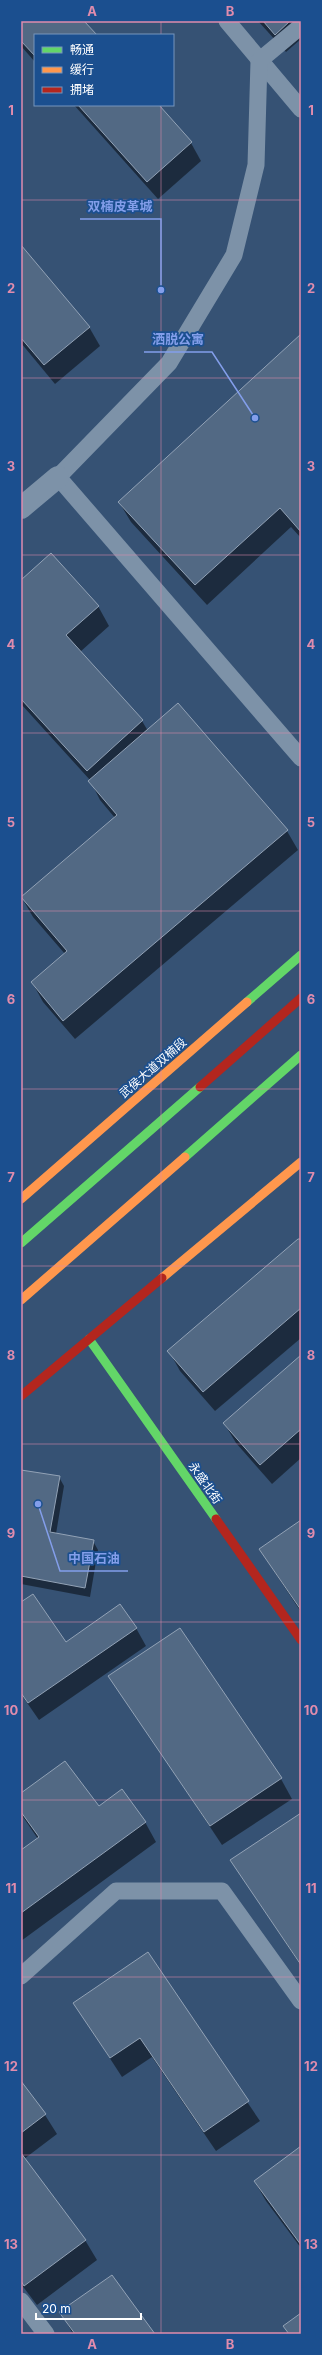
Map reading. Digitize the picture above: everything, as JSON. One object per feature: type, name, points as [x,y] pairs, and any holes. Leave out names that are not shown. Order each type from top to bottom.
[{"type":"main road","name":"武侯大道双楠段","points":[[21,1199],[301,955]]},
{"type":"main road","points":[[21,1243],[301,998]]},
{"type":"main road","points":[[21,1300],[301,1055]]},
{"type":"main road","points":[[21,1396],[301,1162]]},
{"type":"main road","name":"永盛北街","points":[[89,1339],[301,1640]]},
{"type":"street","points":[[21,508],[58,477]]},
{"type":"lane","points":[[227,21],[259,62],[301,109]]},
{"type":"lane","points":[[301,26],[259,62],[256,165],[234,255],[169,363],[58,477],[301,758]]},
{"type":"lane","points":[[21,1976],[116,1891],[222,1891],[301,2001]]},
{"type":"lane","points":[[21,2301],[46,2334]]},
{"type":"building","points":[[21,21],[84,21],[96,34],[34,34],[34,55],[21,41]]},
{"type":"building","points":[[263,21],[290,21],[275,35]]},
{"type":"building","points":[[79,106],[160,106],[192,142],[147,182]]},
{"type":"building","points":[[21,245],[90,327],[44,365],[21,338]]},
{"type":"building","points":[[301,334],[301,532],[280,508],[195,585],[118,502]]},
{"type":"building","points":[[51,553],[99,606],[66,635],[143,720],[87,771],[21,699],[21,580]]},
{"type":"building","points":[[178,703],[288,830],[63,1021],[31,982],[67,951],[21,897],[117,815],[88,781]]},
{"type":"building","points":[[298,1239],[301,1239],[301,1308],[203,1392],[167,1351]]},
{"type":"building","points":[[301,1355],[301,1429],[260,1465],[223,1423]]},
{"type":"building","points":[[21,1470],[60,1476],[50,1532],[94,1540],[85,1588],[21,1576]]},
{"type":"building","points":[[301,1520],[301,1610],[259,1549]]},
{"type":"building","points":[[33,1594],[66,1642],[120,1604],[137,1628],[28,1703],[21,1693],[21,1602]]},
{"type":"building","points":[[180,1628],[282,1778],[210,1826],[108,1676]]},
{"type":"building","points":[[65,1761],[99,1806],[122,1789],[146,1822],[21,1913],[21,1850],[39,1837],[21,1812],[21,1793]]},
{"type":"building","points":[[301,1813],[301,1965],[230,1860]]},
{"type":"building","points":[[148,1952],[249,2101],[204,2132],[140,2038],[110,2058],[73,2003]]},
{"type":"building","points":[[21,2081],[46,2114],[21,2133]]},
{"type":"building","points":[[301,2146],[301,2245],[254,2181]]},
{"type":"building","points":[[21,2153],[86,2240],[24,2286],[21,2281]]},
{"type":"building","points":[[112,2275],[155,2334],[75,2334],[59,2312]]},
{"type":"building","points":[[301,2313],[301,2334],[289,2334],[283,2326]]},
{"type":"traffic: fast","points":[[247,1002],[301,955]]},
{"type":"traffic: fast","points":[[185,1157],[301,1055]]},
{"type":"traffic: fast","points":[[21,1243],[200,1087]]},
{"type":"traffic: fast","points":[[89,1339],[216,1519]]},
{"type":"traffic: slow","points":[[21,1199],[247,1002]]},
{"type":"traffic: slow","points":[[21,1300],[185,1157]]},
{"type":"traffic: slow","points":[[162,1278],[301,1162]]},
{"type":"traffic: jam","points":[[200,1087],[301,998]]},
{"type":"traffic: jam","points":[[21,1396],[162,1278]]},
{"type":"traffic: jam","points":[[216,1519],[301,1640]]},
{"type":"place","name":"双楠皮革城","points":[[161,290]]},
{"type":"place","name":"洒脱公寓","points":[[255,418]]},
{"type":"place","name":"中国石油","points":[[38,1504]]}]
